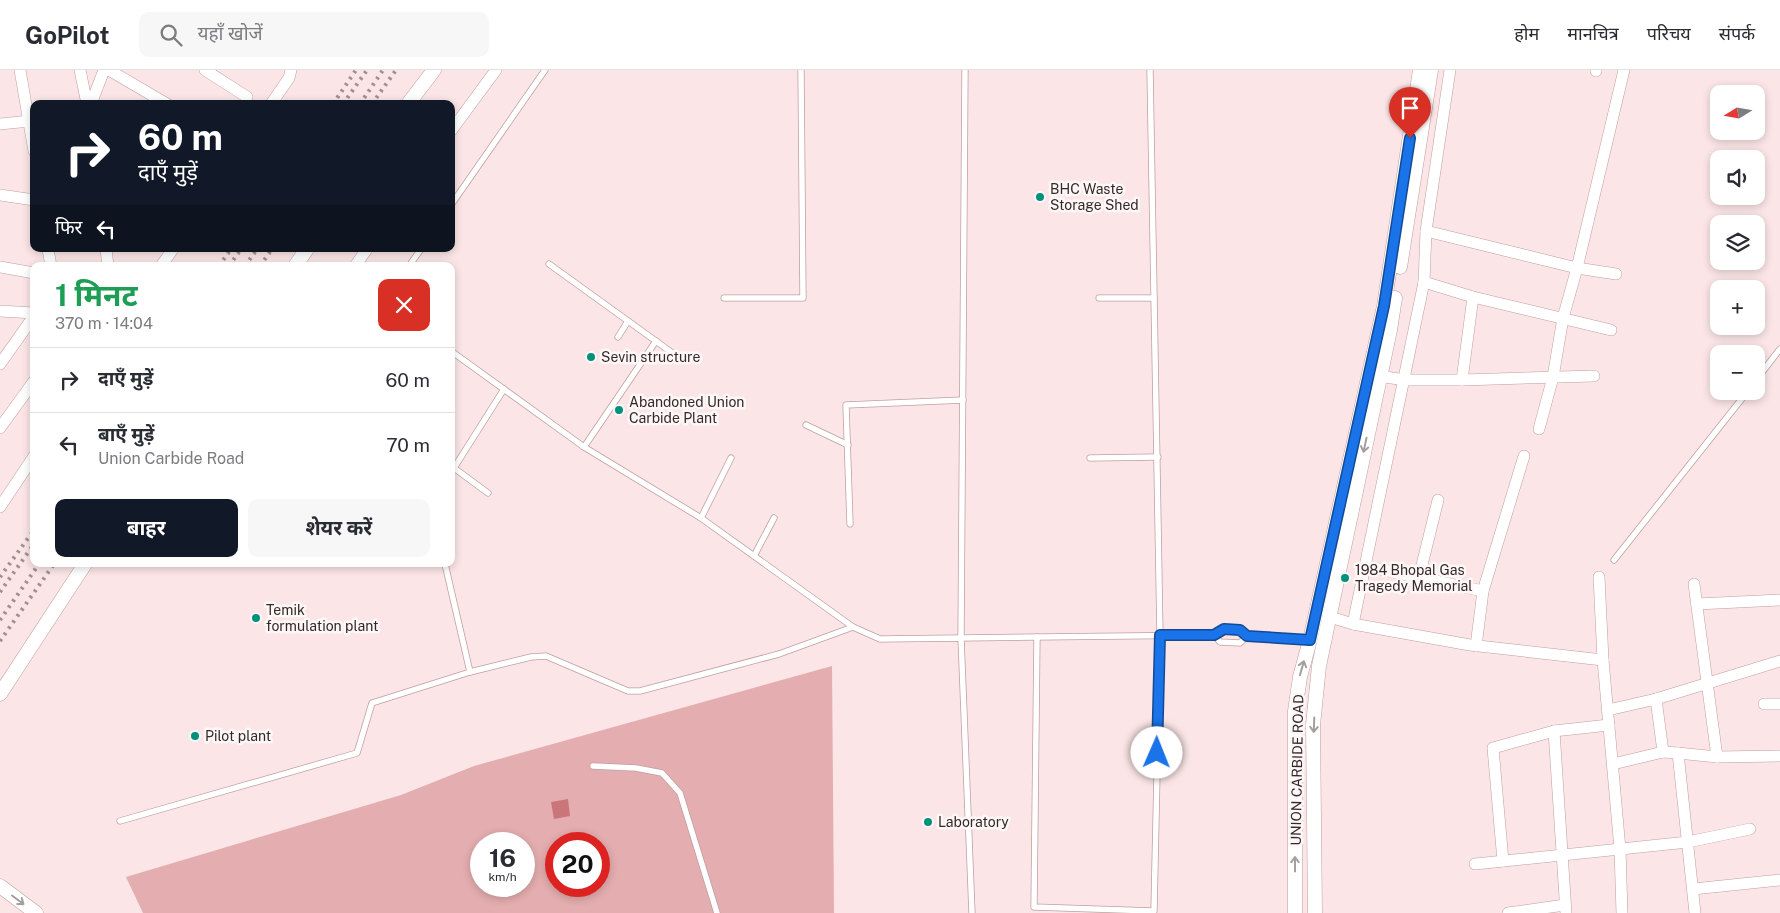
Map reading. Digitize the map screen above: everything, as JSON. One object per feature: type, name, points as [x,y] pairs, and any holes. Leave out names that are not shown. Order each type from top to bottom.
[{"type":"street","points":[[0,124],[30,121],[20,70]]},
{"type":"street","points":[[80,70],[86,100]]},
{"type":"street","points":[[93,100],[104,70]]},
{"type":"street","points":[[109,70],[159,100]]},
{"type":"street","points":[[205,70],[247,97]]},
{"type":"street","points":[[274,100],[289,78],[291,70]]},
{"type":"street","points":[[411,100],[434,70]]},
{"type":"street","points":[[455,126],[496,70]]},
{"type":"street","name":"UNION CARBIDE ROAD","points":[[1315,913],[1313,725],[1319,666],[1317,641],[1384,306],[1420,70]]},
{"type":"street","name":"UNION CARBIDE ROAD","points":[[1295,913],[1295,711],[1300,677],[1330,617],[1390,330],[1432,70]]},
{"type":"street","points":[[1353,624],[1424,282],[1426,231],[1450,70]]},
{"type":"street","points":[[1539,429],[1553,377],[1563,318],[1578,268],[1624,70]]},
{"type":"street","points":[[0,195],[30,199]]},
{"type":"street","points":[[1426,231],[1578,268],[1616,274]]},
{"type":"street","points":[[0,267],[30,272]]},
{"type":"street","points":[[1424,282],[1473,297],[1611,330]]},
{"type":"street","points":[[1462,380],[1473,297]]},
{"type":"street","points":[[0,311],[30,314]]},
{"type":"street","points":[[0,364],[30,320]]},
{"type":"street","points":[[1380,376],[1404,380],[1594,376]]},
{"type":"street","points":[[0,428],[30,387]]},
{"type":"street","points":[[1476,646],[1483,591],[1524,456]]},
{"type":"street","points":[[0,507],[30,462]]},
{"type":"street","points":[[1419,577],[1438,500]]},
{"type":"street","points":[[1365,566],[1483,591]]},
{"type":"street","points":[[0,694],[83,567]]},
{"type":"street","points":[[1599,577],[1603,660],[1620,849],[1622,913]]},
{"type":"street","points":[[1694,584],[1717,757]]},
{"type":"street","points":[[1697,604],[1780,600]]},
{"type":"street","points":[[1330,617],[1353,624],[1476,646],[1603,660]]},
{"type":"street","points":[[1608,710],[1656,699],[1780,661]]},
{"type":"street","points":[[1656,699],[1663,752]]},
{"type":"street","points":[[1764,704],[1780,704]]},
{"type":"street","points":[[1503,861],[1493,748],[1554,731],[1609,725]]},
{"type":"street","points":[[1508,913],[1566,909],[1554,731]]},
{"type":"street","points":[[1613,764],[1663,752],[1717,757],[1780,756]]},
{"type":"street","points":[[1678,753],[1695,913]]},
{"type":"street","points":[[1475,864],[1688,842],[1750,829]]},
{"type":"street","points":[[1692,889],[1780,880]]},
{"type":"street","points":[[0,886],[36,913]]},
{"type":"lane","points":[[455,199],[544,70]]},
{"type":"lane","points":[[724,298],[803,298],[801,70]]},
{"type":"lane","points":[[965,70],[961,638],[972,913]]},
{"type":"lane","points":[[1037,637],[1034,907],[1154,910],[1160,635],[1150,70]]},
{"type":"lane","points":[[411,262],[419,252]]},
{"type":"lane","points":[[549,264],[678,357]]},
{"type":"lane","points":[[1099,298],[1154,298]]},
{"type":"lane","points":[[618,336],[628,321]]},
{"type":"lane","points":[[584,447],[656,342]]},
{"type":"lane","points":[[1765,368],[1780,349]]},
{"type":"lane","points":[[455,354],[584,447],[701,518],[853,626],[880,639],[1214,635],[1224,629],[1240,630],[1247,636],[1317,641]]},
{"type":"lane","points":[[455,466],[504,389]]},
{"type":"lane","points":[[850,524],[846,405],[962,400]]},
{"type":"lane","points":[[1614,560],[1741,400]]},
{"type":"lane","points":[[806,424],[848,446]]},
{"type":"lane","points":[[1090,458],[1158,457]]},
{"type":"lane","points":[[701,518],[730,458]]},
{"type":"lane","points":[[455,469],[488,493]]},
{"type":"lane","points":[[754,556],[774,518]]},
{"type":"lane","points":[[446,567],[470,672]]},
{"type":"lane","points":[[120,821],[357,753],[372,703],[470,672],[546,656],[628,691],[640,691],[779,654],[853,626]]},
{"type":"lane","points":[[1214,635],[1220,642],[1240,643],[1247,636]]},
{"type":"lane","points":[[593,766],[636,768],[662,773],[680,793],[717,913]]},
{"type":"shaded area","points":[[832,666],[834,913],[143,913],[126,877],[401,795],[474,766]]},
{"type":"shaded area","points":[[568,799],[570,816],[554,819],[551,802]]},
{"type":"railway","points":[[336,100],[356,70]]},
{"type":"railway","points":[[346,100],[367,70]]},
{"type":"railway","points":[[363,100],[383,70]]},
{"type":"railway","points":[[375,100],[396,70]]},
{"type":"railway","points":[[222,262],[229,252]]},
{"type":"railway","points":[[232,262],[239,252]]},
{"type":"railway","points":[[248,262],[255,252]]},
{"type":"railway","points":[[263,262],[270,252]]},
{"type":"railway","points":[[0,577],[30,536]]},
{"type":"railway","points":[[0,592],[30,550]]},
{"type":"railway","points":[[0,620],[37,567]]},
{"type":"railway","points":[[0,641],[52,567]]},
{"type":"place","name":"BHC Waste Storage Shed","points":[[1040,197]]},
{"type":"place","name":"Sevin structure","points":[[591,357]]},
{"type":"place","name":"Abandoned Union Carbide Plant","points":[[619,410]]},
{"type":"place","name":"1984 Bhopal Gas Tragedy Memorial","points":[[1345,578]]},
{"type":"place","name":"Temik formulation plant","points":[[256,618]]},
{"type":"place","name":"Pilot plant","points":[[195,736]]},
{"type":"place","name":"Laboratory","points":[[928,822]]},
{"type":"route","points":[[1157,753],[1160,635],[1214,635],[1224,629],[1240,630],[1247,636],[1310,640],[1384,306],[1410,138]]}]
